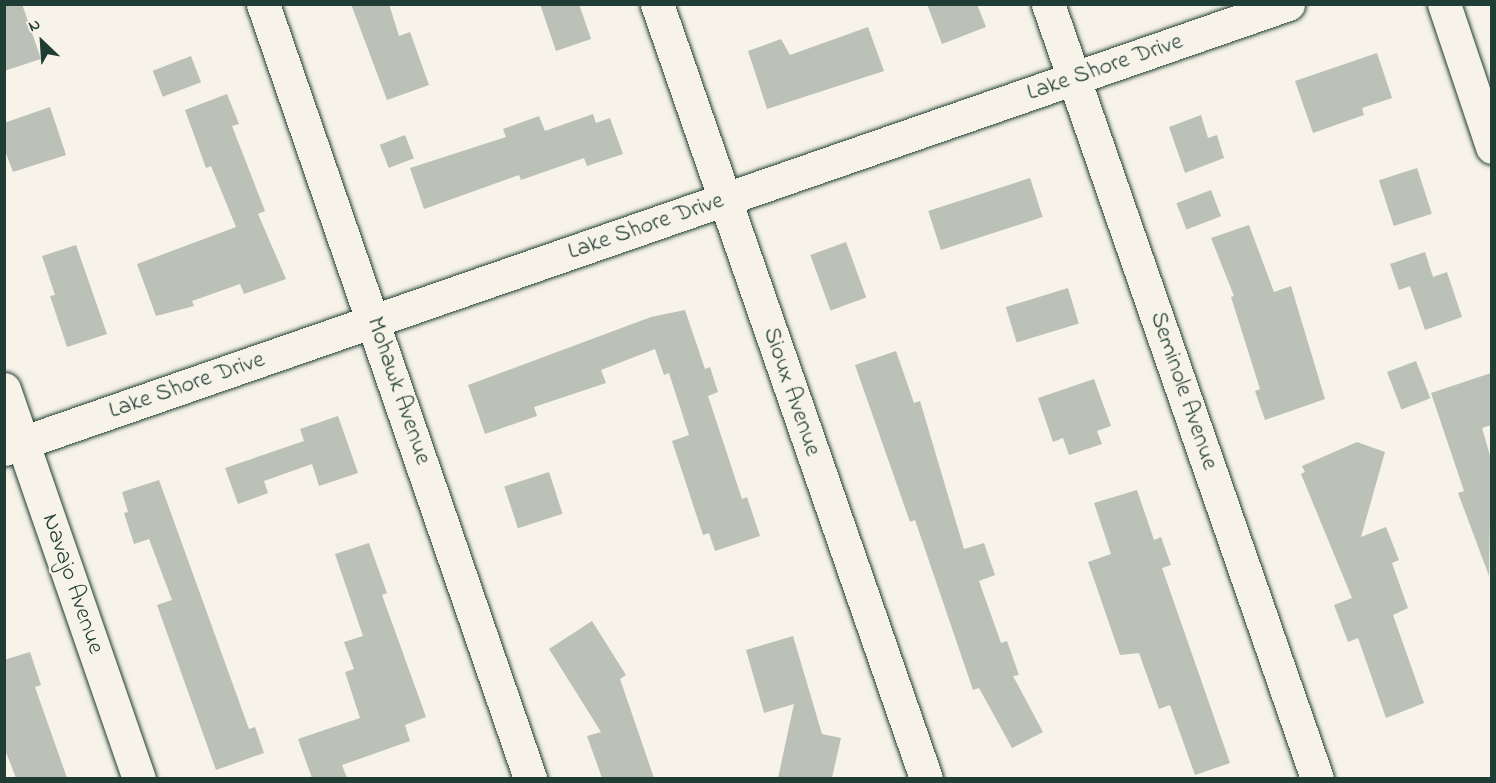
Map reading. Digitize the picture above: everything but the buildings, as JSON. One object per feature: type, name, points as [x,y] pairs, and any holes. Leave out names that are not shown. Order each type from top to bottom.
[{"type":"street","name":"Mohawk Avenue","points":[[264,4],[530,778]]},
{"type":"street","name":"Sioux Avenue","points":[[657,4],[926,778]]},
{"type":"street","name":"Seminole Avenue","points":[[1048,4],[1317,778]]},
{"type":"street","name":"Lake Shore Drive","points":[[14,446],[1288,4]]},
{"type":"street","points":[[1444,4],[1491,147]]},
{"type":"street","name":"Navajo Avenue","points":[[4,389],[14,446],[139,778]]}]
